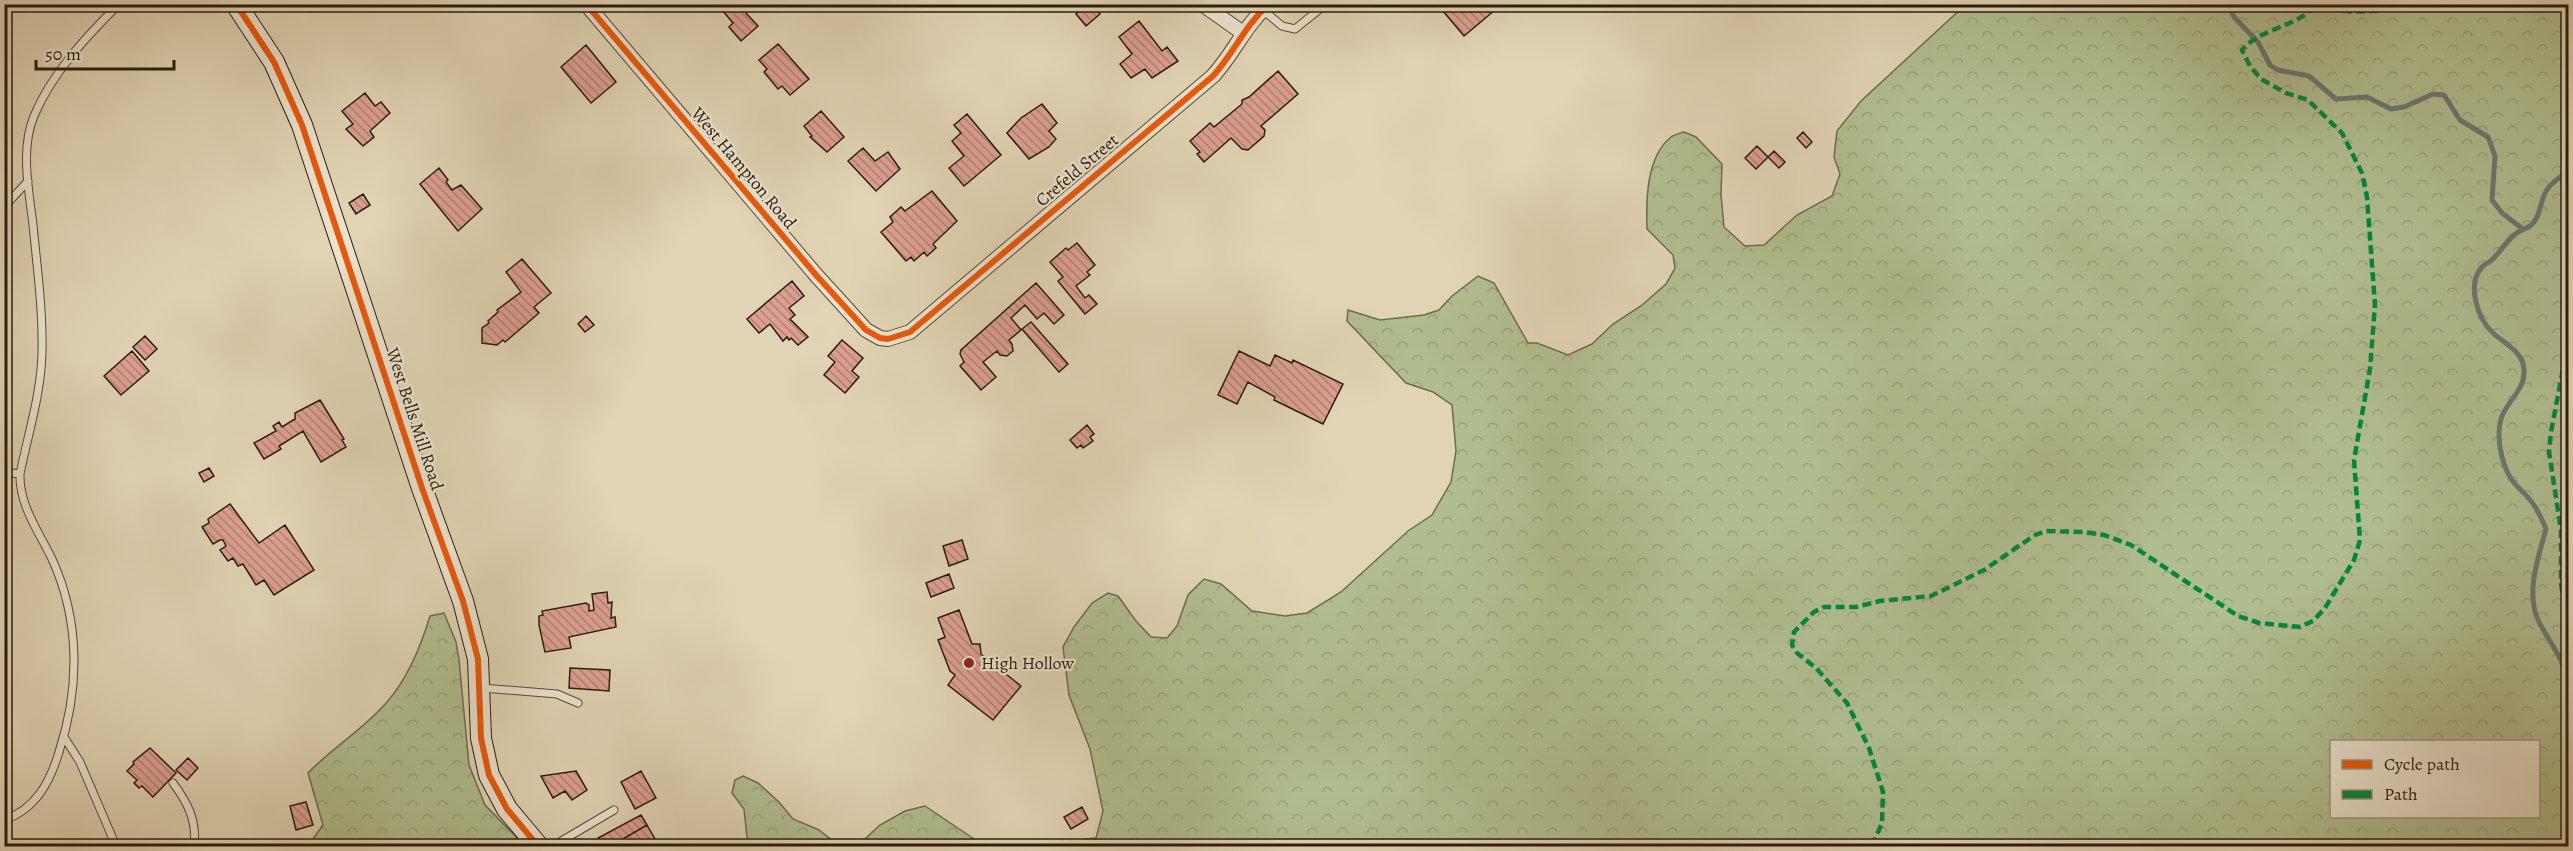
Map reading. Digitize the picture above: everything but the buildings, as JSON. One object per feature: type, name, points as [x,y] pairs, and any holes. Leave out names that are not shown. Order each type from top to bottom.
[{"type":"street","name":"West Bells Mill Road","points":[[236,4],[274,62],[302,124],[422,488],[463,601],[478,659],[481,738],[489,775],[507,809],[538,846]]},
{"type":"street","name":"West Hampton Road","points":[[586,4],[816,275],[866,330],[873,335],[888,339]]},
{"type":"street","points":[[1202,4],[1243,33]]},
{"type":"street","name":"Crefeld Street","points":[[888,339],[910,332],[1212,76],[1234,50],[1243,33],[1266,7]]},
{"type":"lane","points":[[4,820],[15,816],[36,801],[56,764],[70,710],[75,665],[70,618],[55,567],[22,496],[20,474],[37,396],[42,354],[39,289],[26,167],[29,134],[33,117],[57,74],[76,49],[119,4]]},
{"type":"lane","points":[[1266,7],[1282,26],[1295,29],[1326,4]]},
{"type":"lane","points":[[4,207],[28,182]]},
{"type":"lane","points":[[4,472],[20,474]]},
{"type":"lane","points":[[480,687],[557,694],[578,703]]},
{"type":"lane","points":[[64,737],[80,762],[116,846]]},
{"type":"lane","points":[[173,783],[191,810],[194,824],[194,846]]},
{"type":"lane","points":[[553,846],[614,810]]},
{"type":"green space","points":[[1963,5],[2568,5],[2568,846],[1053,846],[1057,842],[1096,838],[1103,811],[1090,749],[1069,695],[1063,647],[1074,627],[1092,603],[1108,593],[1118,596],[1151,637],[1167,638],[1177,626],[1188,595],[1204,579],[1221,584],[1252,611],[1285,616],[1307,613],[1341,592],[1408,531],[1432,515],[1451,482],[1456,451],[1452,405],[1433,392],[1406,383],[1347,321],[1348,310],[1380,320],[1424,315],[1439,310],[1452,296],[1478,276],[1494,283],[1528,343],[1537,343],[1568,355],[1592,344],[1613,324],[1641,306],[1666,284],[1675,268],[1673,255],[1647,229],[1649,180],[1652,168],[1663,146],[1671,137],[1684,132],[1696,137],[1722,164],[1721,195],[1724,227],[1745,246],[1764,245],[1797,215],[1832,196],[1840,174],[1834,157],[1837,131],[1861,101]]},
{"type":"green space","points":[[444,613],[456,642],[459,660],[469,765],[485,805],[525,846],[308,846],[323,825],[308,773],[368,721],[395,693],[413,661],[430,616]]},
{"type":"green space","points":[[743,776],[758,783],[779,802],[793,819],[819,830],[833,841],[849,843],[865,839],[880,825],[905,811],[925,806],[977,841],[976,846],[748,846],[744,809],[732,793],[735,780]]},
{"type":"waterway","points":[[2228,4],[2234,17],[2258,42],[2270,65],[2278,70],[2309,76],[2336,99],[2367,97],[2391,109],[2404,107],[2433,94],[2444,95],[2460,120],[2488,137],[2495,156],[2492,200],[2502,213],[2523,229]]},
{"type":"waterway","points":[[2568,172],[2547,189],[2533,223],[2514,235],[2493,259],[2482,267],[2477,274],[2474,292],[2479,311],[2488,327],[2517,354],[2523,364],[2522,384],[2501,419],[2500,449],[2510,477],[2529,498],[2546,529],[2534,576],[2533,600],[2539,622],[2560,658],[2568,682]]},
{"type":"waterway","points":[[2562,846],[2568,817]]},
{"type":"marked path","points":[[1872,846],[1882,823],[1883,792],[1869,748],[1847,703],[1816,668],[1797,653],[1792,645],[1794,632],[1814,612],[1824,607],[1856,607],[1880,601],[1931,596],[1984,570],[2035,535],[2046,531],[2083,532],[2104,535],[2131,545],[2238,616],[2259,623],[2300,627],[2313,621],[2325,608],[2354,560],[2360,540],[2354,460],[2370,369],[2375,305],[2367,197],[2362,173],[2342,133],[2308,100],[2286,93],[2261,79],[2250,66],[2242,50],[2259,36],[2300,18],[2316,4]]},
{"type":"marked path","points":[[2316,6],[2359,12],[2429,4]]},
{"type":"marked path","points":[[2568,343],[2549,452],[2561,530],[2561,584],[2568,628]]},
{"type":"cycle path","points":[[236,4],[274,62],[302,125],[422,488],[463,601],[478,659],[481,738],[489,775],[507,809],[538,846]]},
{"type":"cycle path","points":[[586,4],[816,275],[866,330],[880,338],[888,339],[910,332],[1213,76],[1253,21],[1269,4]]},
{"type":"place","name":"High Hollow","points":[[969,663]]}]
